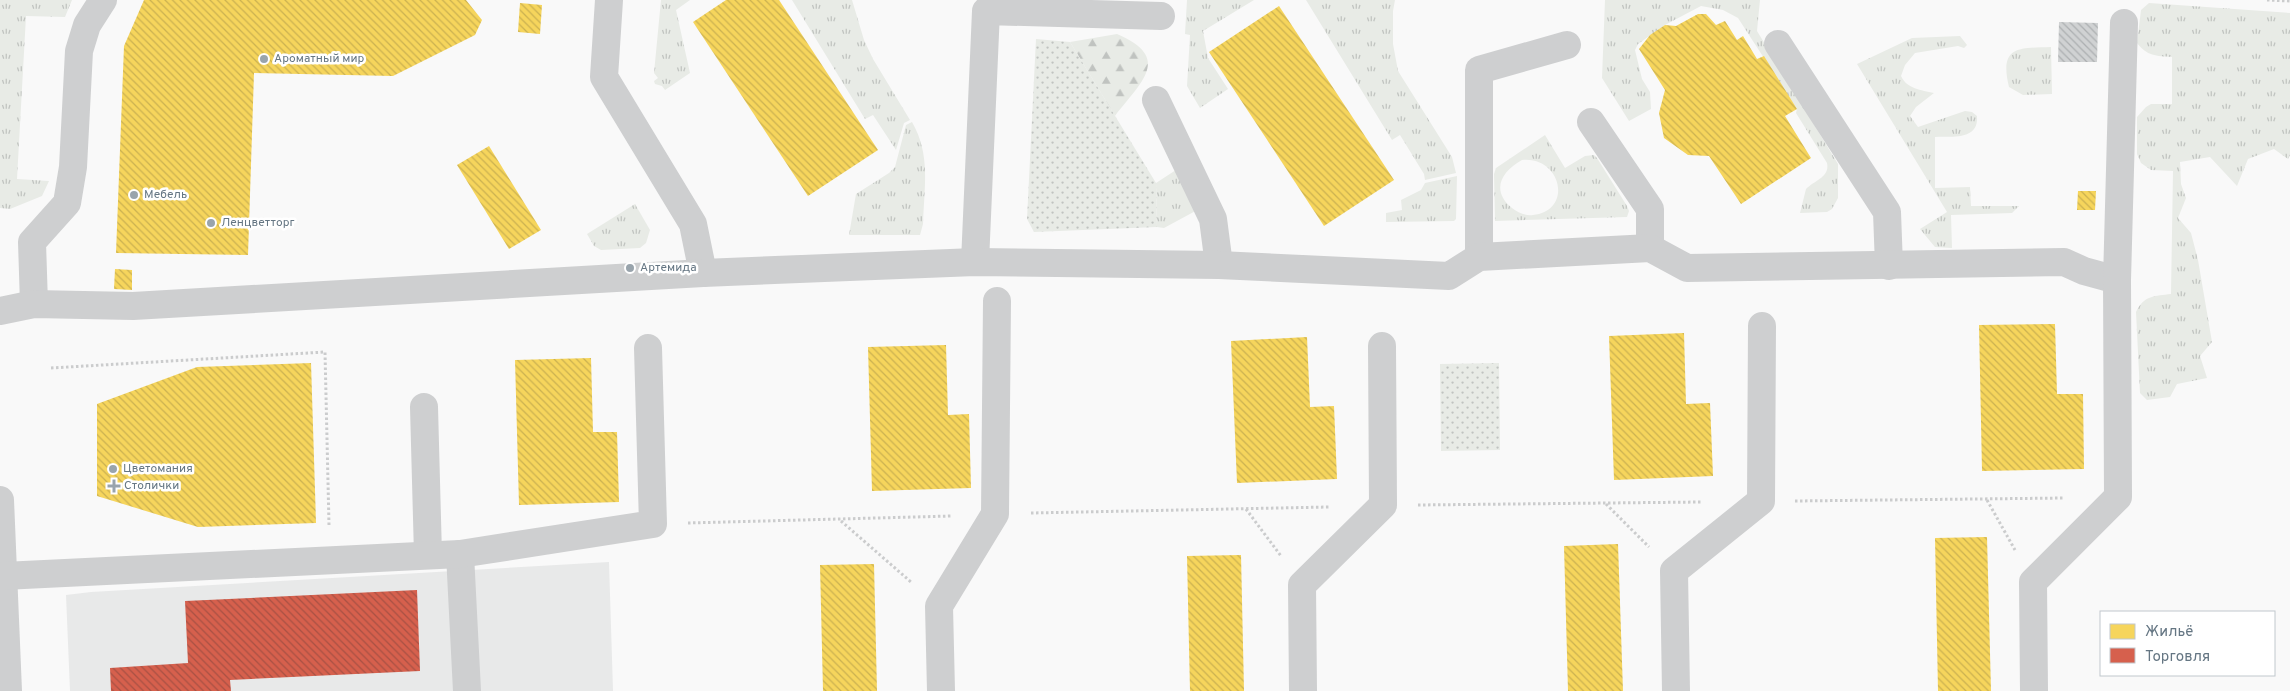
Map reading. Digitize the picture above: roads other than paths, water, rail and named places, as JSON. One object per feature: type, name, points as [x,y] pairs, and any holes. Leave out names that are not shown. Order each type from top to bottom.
[{"type":"street","points":[[34,304],[32,242],[67,203],[73,168],[79,51],[87,25],[104,0]]},
{"type":"street","points":[[609,0],[604,77],[693,224],[703,273]]},
{"type":"street","points":[[975,262],[986,11],[1161,16]]},
{"type":"street","points":[[2034,691],[2033,582],[2118,497],[2117,280],[2124,23]]},
{"type":"street","points":[[1778,44],[1887,212],[1889,266]]},
{"type":"street","points":[[1480,257],[1480,70],[1567,45]]},
{"type":"street","points":[[1156,100],[1213,219],[1219,265]]},
{"type":"street","points":[[1591,122],[1650,209],[1650,248]]},
{"type":"street","points":[[0,311],[34,304],[133,306],[703,273],[975,262],[1219,265],[1449,276],[1480,257],[1650,248],[1687,268],[2064,262],[2084,271],[2117,280]]},
{"type":"street","points":[[941,691],[939,606],[996,514],[997,301]]},
{"type":"street","points":[[1676,691],[1674,571],[1761,501],[1762,326]]},
{"type":"street","points":[[1303,691],[1302,585],[1383,505],[1382,346]]},
{"type":"street","points":[[3,576],[460,554],[653,524],[648,348]]},
{"type":"street","points":[[424,407],[428,555]]},
{"type":"street","points":[[0,500],[8,691]]},
{"type":"street","points":[[460,554],[467,691]]},
{"type":"place","name":"Ароматный мир","points":[[264,59]]},
{"type":"place","name":"Мебель","points":[[134,195]]},
{"type":"place","name":"Ленцветторг","points":[[211,223]]},
{"type":"place","name":"Артемида","points":[[630,268]]},
{"type":"place","name":"Цветомания","points":[[113,469]]},
{"type":"place","name":"Столички","points":[[114,486]]}]
